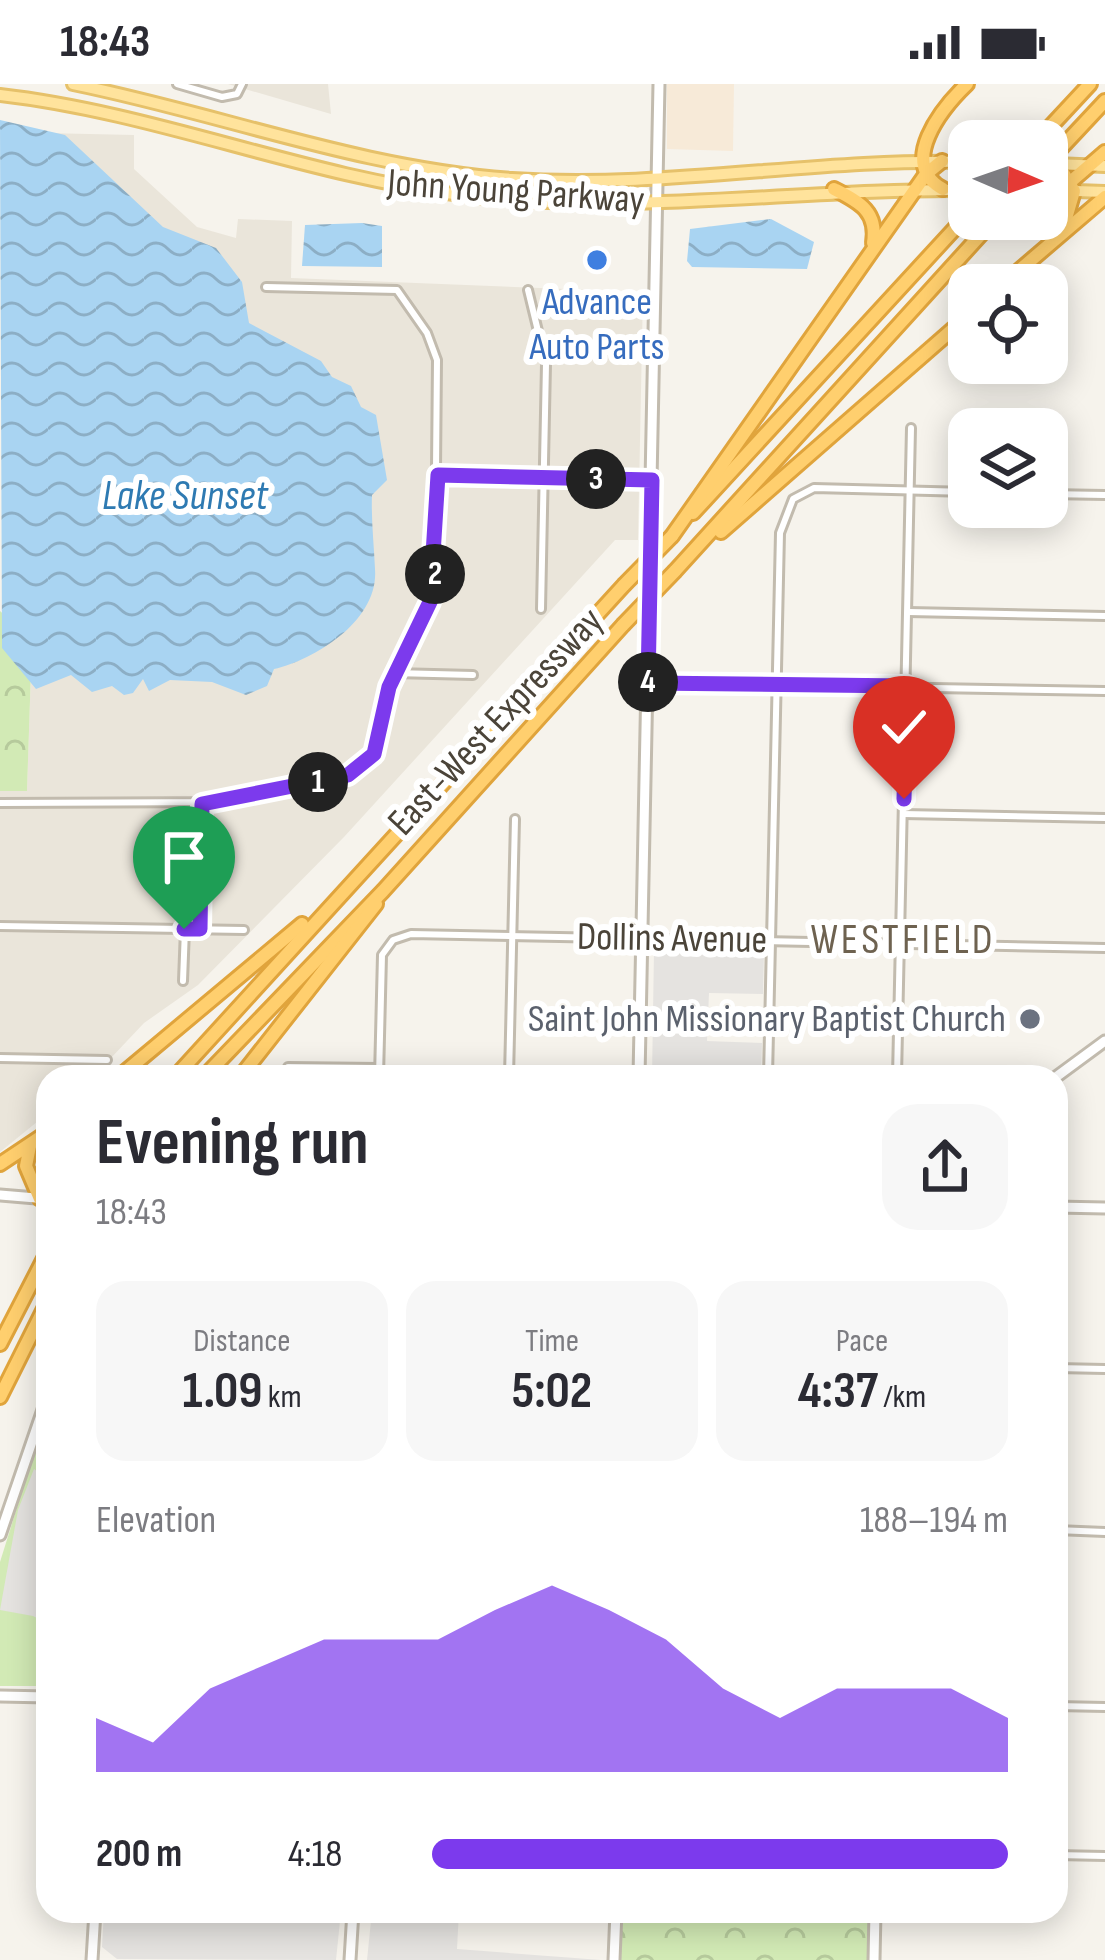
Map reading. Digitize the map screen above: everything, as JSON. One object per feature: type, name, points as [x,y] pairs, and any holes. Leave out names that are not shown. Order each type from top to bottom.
[{"type":"highway","points":[[671,536],[916,188],[938,120],[967,84]]},
{"type":"highway","points":[[1057,120],[1090,84]]},
{"type":"highway","points":[[1068,141],[1105,101]]},
{"type":"highway","points":[[1068,185],[1099,165],[1105,152]]},
{"type":"highway","points":[[924,167],[942,161]]},
{"type":"highway","points":[[924,167],[943,189]]},
{"type":"highway","points":[[834,190],[867,208],[874,220],[872,250]]},
{"type":"highway","points":[[1068,225],[1105,194]]},
{"type":"highway","name":"East-West Expressway","points":[[186,1065],[343,887],[948,237]]},
{"type":"highway","name":"East-West Expressway","points":[[216,1065],[692,556],[975,240]]},
{"type":"highway","points":[[1025,264],[1051,240]]},
{"type":"highway","points":[[692,556],[948,333]]},
{"type":"highway","points":[[133,1065],[343,887]]},
{"type":"highway","points":[[250,1065],[370,915],[383,891]]},
{"type":"highway","points":[[0,1164],[36,1141]]},
{"type":"highway","points":[[30,1146],[26,1166],[36,1184]]},
{"type":"highway","points":[[0,1343],[36,1275]]},
{"type":"highway","points":[[0,1397],[36,1325]]},
{"type":"main road","name":"John Young Parkway","points":[[73,84],[383,162],[506,178],[656,181],[924,167]]},
{"type":"main road","name":"John Young Parkway","points":[[0,95],[118,116],[382,184],[514,200],[656,203],[834,190],[948,189]]},
{"type":"main road","points":[[942,161],[948,161]]},
{"type":"main road","points":[[1068,164],[1099,165]]},
{"type":"main road","points":[[1068,189],[1105,194]]},
{"type":"street","points":[[177,84],[232,98],[242,84]]},
{"type":"street","points":[[638,1065],[658,84]]},
{"type":"street","points":[[0,802],[202,804],[348,775],[366,764],[380,742],[394,673],[430,602],[438,475],[437,360],[408,301],[387,287],[266,286]]},
{"type":"street","points":[[529,290],[546,364],[541,609]]},
{"type":"street","points":[[897,1065],[911,428]]},
{"type":"street","points":[[438,475],[652,480]]},
{"type":"street","points":[[768,1065],[780,533],[793,499],[828,487],[948,491]]},
{"type":"street","points":[[1068,494],[1105,495]]},
{"type":"street","points":[[908,612],[1105,616]]},
{"type":"street","points":[[394,673],[473,675]]},
{"type":"street","points":[[648,683],[1105,691]]},
{"type":"street","points":[[200,929],[202,804]]},
{"type":"street","points":[[903,814],[1105,818]]},
{"type":"street","points":[[509,1065],[515,819]]},
{"type":"street","points":[[0,926],[244,931]]},
{"type":"street","points":[[183,980],[184,929]]},
{"type":"street","name":"Dollins Avenue","points":[[379,1065],[386,946],[411,934],[1105,948]]},
{"type":"street","points":[[1068,1068],[1105,1041]]},
{"type":"street","points":[[0,1058],[107,1060]]},
{"type":"street","points":[[0,1195],[36,1198]]},
{"type":"street","points":[[1068,1207],[1105,1208]]},
{"type":"street","points":[[1068,1368],[1105,1370]]},
{"type":"street","points":[[0,1535],[36,1430]]},
{"type":"street","points":[[1068,1530],[1105,1532]]},
{"type":"street","points":[[0,1696],[36,1697]]},
{"type":"street","points":[[1068,1706],[1105,1707]]},
{"type":"street","points":[[1068,1855],[1105,1856]]},
{"type":"street","points":[[92,1960],[94,1923]]},
{"type":"street","points":[[350,1960],[352,1923]]},
{"type":"street","points":[[614,1960],[616,1923]]},
{"type":"street","points":[[874,1960],[875,1923]]},
{"type":"shaded area","points":[[228,84],[328,84],[331,114]]},
{"type":"shaded area","points":[[667,84],[734,84],[733,151],[667,149]]},
{"type":"shaded area","points":[[0,132],[134,135],[134,169],[197,227],[236,238],[238,219],[292,221],[291,278],[643,292],[638,540],[615,540],[344,837],[198,985],[144,1023],[104,1065],[36,1065],[36,1123],[0,1152],[0,791],[27,790],[32,641]]},
{"type":"shaded area","points":[[654,951],[764,953],[763,994],[709,993],[707,1041],[762,1043],[761,1065],[652,1065]]},
{"type":"shaded area","points":[[34,1469],[36,1618],[0,1610],[18,1510]]},
{"type":"shaded area","points":[[103,1923],[340,1923],[336,1960],[117,1959],[102,1947]]},
{"type":"shaded area","points":[[371,1923],[458,1923],[457,1949],[601,1960],[367,1960]]},
{"type":"green space","points":[[0,611],[32,640],[27,791],[0,791]]},
{"type":"green space","points":[[36,1446],[36,1686],[0,1686],[0,1562]]},
{"type":"green space","points":[[623,1923],[869,1923],[867,1960],[619,1960]]},
{"type":"water","name":"Lake Sunset","points":[[0,120],[65,135],[163,227],[216,248],[242,282],[249,323],[321,361],[332,377],[351,386],[361,407],[376,415],[387,480],[372,495],[374,588],[367,605],[342,634],[308,656],[274,669],[267,686],[246,695],[212,682],[170,680],[149,691],[143,679],[133,693],[124,695],[112,686],[92,692],[71,675],[36,689],[2,648]]},
{"type":"water","points":[[771,219],[814,242],[807,269],[692,267],[687,261],[690,229]]},
{"type":"water","points":[[305,225],[382,226],[382,267],[302,266]]},
{"type":"place","name":"Advance Auto Parts","points":[[597,260]]},
{"type":"place","name":"Saint John Missionary Baptist Church","points":[[1030,1019]]},
{"type":"district","name":"WESTFIELD","points":[[903,940]]},
{"type":"route","points":[[184,929],[200,929],[202,804],[348,775],[374,754],[394,673],[422,626],[430,602],[438,475],[652,480],[648,683],[907,686],[904,799]]}]
